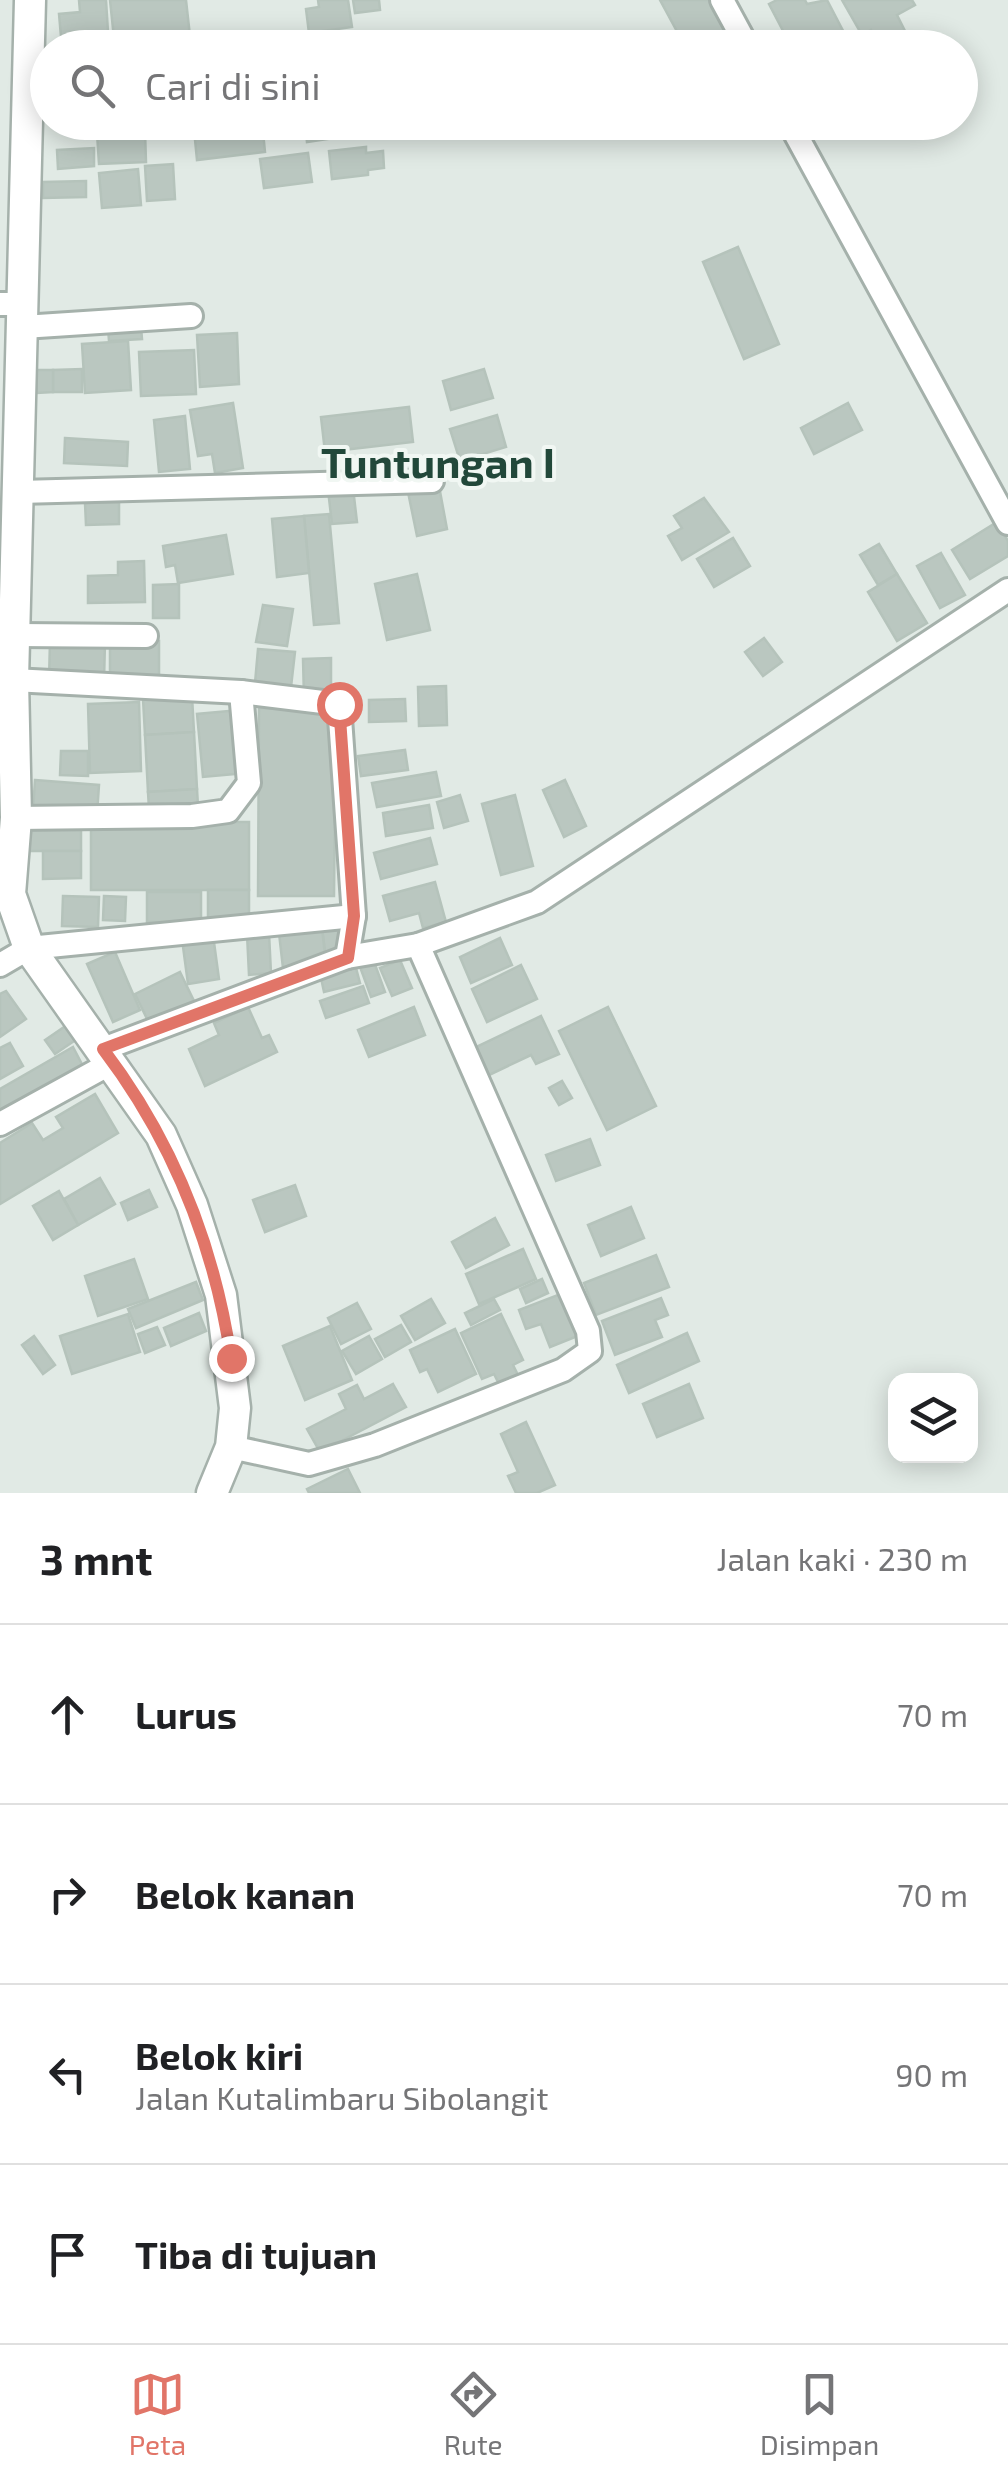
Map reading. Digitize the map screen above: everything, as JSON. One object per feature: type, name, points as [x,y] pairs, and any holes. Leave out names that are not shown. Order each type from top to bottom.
[{"type":"street","points":[[30,0],[14,312],[19,492],[13,680],[16,818],[10,894],[29,948],[160,1134],[192,1205],[222,1295],[235,1408],[231,1447],[212,1493]]},
{"type":"street","points":[[722,0],[738,30]]},
{"type":"street","points":[[800,140],[1008,523]]},
{"type":"street","points":[[14,312],[191,316]]},
{"type":"street","points":[[19,492],[432,481]]},
{"type":"street","points":[[0,1124],[108,1056],[348,958],[418,946],[536,902],[1008,590]]},
{"type":"street","points":[[17,634],[146,636]]},
{"type":"street","points":[[13,680],[242,692],[339,704],[354,916],[348,958]]},
{"type":"street","points":[[16,818],[192,816],[228,811],[248,782],[242,692]]},
{"type":"street","points":[[0,965],[29,948],[354,916]]},
{"type":"street","points":[[231,1447],[309,1464],[375,1445],[563,1370],[590,1351],[588,1330],[418,946]]},
{"type":"building","points":[[79,0],[106,0],[108,30],[60,30],[59,14],[80,12]]},
{"type":"building","points":[[110,0],[186,0],[189,30],[113,30]]},
{"type":"building","points":[[318,0],[348,0],[352,27],[309,30],[306,9],[319,7]]},
{"type":"building","points":[[353,0],[379,0],[380,10],[355,13]]},
{"type":"building","points":[[660,0],[717,0],[733,30],[676,30]]},
{"type":"building","points":[[777,0],[805,0],[807,4],[827,0],[843,30],[783,30],[769,4]]},
{"type":"building","points":[[842,0],[912,0],[915,5],[897,15],[904,30],[859,30]]},
{"type":"building","points":[[97,140],[145,140],[146,162],[99,164]]},
{"type":"building","points":[[195,140],[264,140],[265,152],[197,160]]},
{"type":"building","points":[[366,147],[366,153],[383,151],[384,168],[368,170],[368,175],[332,179],[329,151]]},
{"type":"building","points":[[94,148],[94,166],[58,169],[57,150]]},
{"type":"building","points":[[308,153],[312,182],[264,188],[260,159]]},
{"type":"building","points":[[173,164],[175,199],[147,201],[145,166]]},
{"type":"building","points":[[138,169],[141,205],[102,208],[99,173]]},
{"type":"building","points":[[86,181],[86,197],[43,198],[43,182]]},
{"type":"building","points":[[738,247],[779,344],[744,359],[703,262]]},
{"type":"building","points":[[141,327],[142,339],[109,341],[108,328]]},
{"type":"building","points":[[237,333],[239,384],[200,387],[197,335]]},
{"type":"building","points":[[128,341],[131,390],[85,393],[82,344]]},
{"type":"building","points":[[194,350],[196,394],[141,396],[139,352]]},
{"type":"building","points":[[82,369],[82,392],[53,392],[53,370]]},
{"type":"building","points":[[484,369],[493,398],[451,410],[443,381]]},
{"type":"building","points":[[36,370],[53,370],[53,392],[37,393]]},
{"type":"building","points":[[233,403],[243,468],[215,473],[212,454],[198,456],[190,410]]},
{"type":"building","points":[[848,403],[862,430],[814,454],[801,428]]},
{"type":"building","points":[[409,407],[413,442],[325,452],[321,417]]},
{"type":"building","points":[[497,415],[506,447],[460,461],[450,429]]},
{"type":"building","points":[[185,416],[190,469],[159,472],[154,420]]},
{"type":"building","points":[[65,438],[128,442],[127,466],[64,463]]},
{"type":"building","points":[[439,486],[447,529],[417,536],[408,492]]},
{"type":"building","points":[[353,488],[357,522],[332,524],[328,490]]},
{"type":"building","points":[[704,498],[729,532],[682,560],[668,536],[682,528],[674,516]]},
{"type":"building","points":[[119,502],[119,524],[86,525],[85,503]]},
{"type":"building","points":[[329,514],[339,623],[314,625],[304,516]]},
{"type":"building","points":[[304,516],[309,573],[277,577],[272,519]]},
{"type":"building","points":[[997,522],[1008,541],[1008,556],[970,579],[952,550]]},
{"type":"building","points":[[226,535],[233,574],[178,583],[175,565],[166,567],[163,546]]},
{"type":"building","points":[[733,538],[750,566],[714,587],[697,559]]},
{"type":"building","points":[[879,544],[897,574],[878,585],[860,555]]},
{"type":"building","points":[[941,553],[965,595],[940,608],[917,566]]},
{"type":"building","points":[[144,561],[145,602],[88,603],[88,576],[118,575],[118,562]]},
{"type":"building","points":[[417,574],[430,630],[387,640],[375,584]]},
{"type":"building","points":[[897,574],[927,623],[897,641],[868,592]]},
{"type":"building","points":[[179,584],[179,618],[153,618],[153,585]]},
{"type":"building","points":[[263,605],[293,609],[287,646],[256,642]]},
{"type":"building","points":[[764,638],[782,662],[763,676],[745,652]]},
{"type":"building","points":[[110,640],[159,641],[159,678],[110,677]]},
{"type":"building","points":[[50,641],[105,642],[104,681],[49,680]]},
{"type":"building","points":[[258,649],[295,652],[291,687],[255,683]]},
{"type":"building","points":[[331,658],[331,697],[304,698],[303,659]]},
{"type":"building","points":[[446,686],[447,725],[419,726],[418,687]]},
{"type":"building","points":[[192,696],[194,732],[145,735],[143,699]]},
{"type":"building","points":[[405,699],[406,721],[369,722],[369,700]]},
{"type":"building","points":[[139,702],[141,771],[90,773],[88,704]]},
{"type":"building","points":[[259,708],[336,709],[334,896],[258,896]]},
{"type":"building","points":[[239,710],[245,773],[203,777],[197,714]]},
{"type":"building","points":[[194,732],[197,789],[148,792],[145,735]]},
{"type":"building","points":[[405,750],[408,770],[361,776],[358,756]]},
{"type":"building","points":[[61,751],[88,751],[88,776],[60,775]]},
{"type":"building","points":[[436,772],[441,796],[377,807],[372,783]]},
{"type":"building","points":[[35,780],[99,785],[97,814],[33,810]]},
{"type":"building","points":[[565,780],[586,826],[564,837],[543,790]]},
{"type":"building","points":[[197,789],[198,806],[149,809],[148,792]]},
{"type":"building","points":[[460,795],[468,821],[444,828],[437,802]]},
{"type":"building","points":[[515,795],[533,866],[501,875],[482,804]]},
{"type":"building","points":[[429,805],[433,828],[386,836],[383,813]]},
{"type":"building","points":[[91,822],[249,822],[249,890],[91,890]]},
{"type":"building","points":[[81,825],[81,851],[27,851],[27,826]]},
{"type":"building","points":[[430,838],[437,864],[381,879],[374,853]]},
{"type":"building","points":[[43,851],[81,851],[81,878],[43,879]]},
{"type":"building","points":[[435,882],[446,922],[423,928],[419,913],[390,921],[383,896]]},
{"type":"building","points":[[208,890],[249,890],[249,921],[208,920]]},
{"type":"building","points":[[147,892],[201,892],[201,922],[147,922]]},
{"type":"building","points":[[63,896],[99,897],[98,927],[62,926]]},
{"type":"building","points":[[104,896],[126,897],[125,921],[103,920]]},
{"type":"building","points":[[343,925],[346,949],[325,952],[322,928]]},
{"type":"building","points":[[322,928],[326,963],[283,968],[279,933]]},
{"type":"building","points":[[269,933],[271,973],[249,975],[247,934]]},
{"type":"building","points":[[213,935],[219,979],[188,984],[182,939]]},
{"type":"building","points":[[500,938],[512,965],[471,983],[460,957]]},
{"type":"building","points":[[115,952],[140,1010],[113,1022],[87,964]]},
{"type":"building","points":[[373,959],[385,992],[371,997],[359,964]]},
{"type":"building","points":[[400,960],[412,988],[392,996],[380,968]]},
{"type":"building","points":[[521,965],[537,999],[487,1022],[472,989]]},
{"type":"building","points":[[356,968],[360,983],[324,992],[321,978]]},
{"type":"building","points":[[180,972],[194,1001],[149,1023],[135,994]]},
{"type":"building","points":[[363,986],[369,1003],[326,1018],[320,1001]]},
{"type":"building","points":[[6,991],[26,1019],[0,1037],[0,994]]},
{"type":"building","points":[[248,1007],[262,1038],[269,1035],[277,1052],[205,1086],[189,1049],[219,1035],[214,1023]]},
{"type":"building","points":[[414,1007],[425,1035],[369,1057],[358,1030]]},
{"type":"building","points":[[608,1007],[656,1106],[607,1130],[559,1031]]},
{"type":"building","points":[[541,1016],[559,1054],[536,1064],[531,1055],[489,1075],[476,1047]]},
{"type":"building","points":[[67,1025],[77,1039],[55,1054],[45,1040]]},
{"type":"building","points":[[10,1043],[23,1066],[0,1079],[0,1048]]},
{"type":"building","points":[[73,1047],[85,1070],[0,1118],[0,1089]]},
{"type":"building","points":[[562,1081],[572,1098],[559,1105],[549,1088]]},
{"type":"building","points":[[95,1094],[118,1133],[0,1204],[0,1143],[32,1123],[43,1140],[63,1128],[56,1117]]},
{"type":"building","points":[[590,1139],[600,1165],[556,1181],[546,1155]]},
{"type":"building","points":[[100,1178],[115,1204],[78,1225],[64,1199]]},
{"type":"building","points":[[295,1185],[306,1216],[265,1232],[253,1200]]},
{"type":"building","points":[[149,1190],[157,1207],[128,1220],[121,1203]]},
{"type":"building","points":[[59,1191],[78,1225],[53,1240],[33,1206]]},
{"type":"building","points":[[631,1207],[644,1238],[601,1256],[588,1225]]},
{"type":"building","points":[[495,1218],[509,1245],[466,1268],[452,1242]]},
{"type":"building","points":[[523,1249],[536,1279],[479,1304],[466,1274]]},
{"type":"building","points":[[656,1255],[669,1287],[596,1315],[584,1283]]},
{"type":"building","points":[[134,1259],[148,1299],[98,1316],[85,1276]]},
{"type":"building","points":[[542,1279],[548,1293],[526,1303],[520,1289]]},
{"type":"building","points":[[196,1282],[203,1300],[136,1328],[128,1309]]},
{"type":"building","points":[[563,1293],[580,1335],[550,1347],[541,1324],[526,1329],[519,1310]]},
{"type":"building","points":[[661,1298],[668,1315],[655,1320],[662,1337],[615,1355],[602,1321]]},
{"type":"building","points":[[431,1299],[445,1323],[415,1340],[401,1316]]},
{"type":"building","points":[[494,1299],[500,1310],[471,1325],[465,1313]]},
{"type":"building","points":[[357,1303],[371,1329],[341,1344],[328,1318]]},
{"type":"building","points":[[199,1313],[206,1331],[171,1346],[164,1328]]},
{"type":"building","points":[[128,1314],[140,1352],[72,1374],[60,1336]]},
{"type":"building","points":[[501,1314],[523,1360],[513,1365],[520,1379],[501,1388],[494,1374],[482,1379],[461,1333]]},
{"type":"building","points":[[401,1325],[411,1342],[385,1357],[375,1339]]},
{"type":"building","points":[[330,1326],[352,1380],[305,1400],[283,1346]]},
{"type":"building","points":[[157,1327],[165,1345],[145,1353],[138,1334]]},
{"type":"building","points":[[455,1329],[476,1374],[438,1392],[427,1369],[420,1372],[410,1350]]},
{"type":"building","points":[[687,1333],[699,1361],[629,1393],[617,1365]]},
{"type":"building","points":[[34,1336],[55,1365],[43,1374],[22,1345]]},
{"type":"building","points":[[369,1336],[382,1359],[356,1374],[342,1351]]},
{"type":"building","points":[[393,1384],[406,1407],[320,1452],[307,1429],[346,1409],[339,1394],[357,1385],[364,1399]]},
{"type":"building","points":[[689,1384],[703,1418],[657,1437],[643,1404]]},
{"type":"building","points":[[526,1422],[555,1485],[537,1493],[516,1493],[508,1476],[518,1472],[501,1434]]},
{"type":"building","points":[[348,1469],[360,1493],[309,1493],[307,1489]]},
{"type":"district","name":"Tuntungan I","points":[[438,463]]},
{"type":"route","points":[[231,1358],[222,1295],[192,1205],[160,1134],[103,1049],[348,958],[354,916],[343,718],[339,704]]}]
